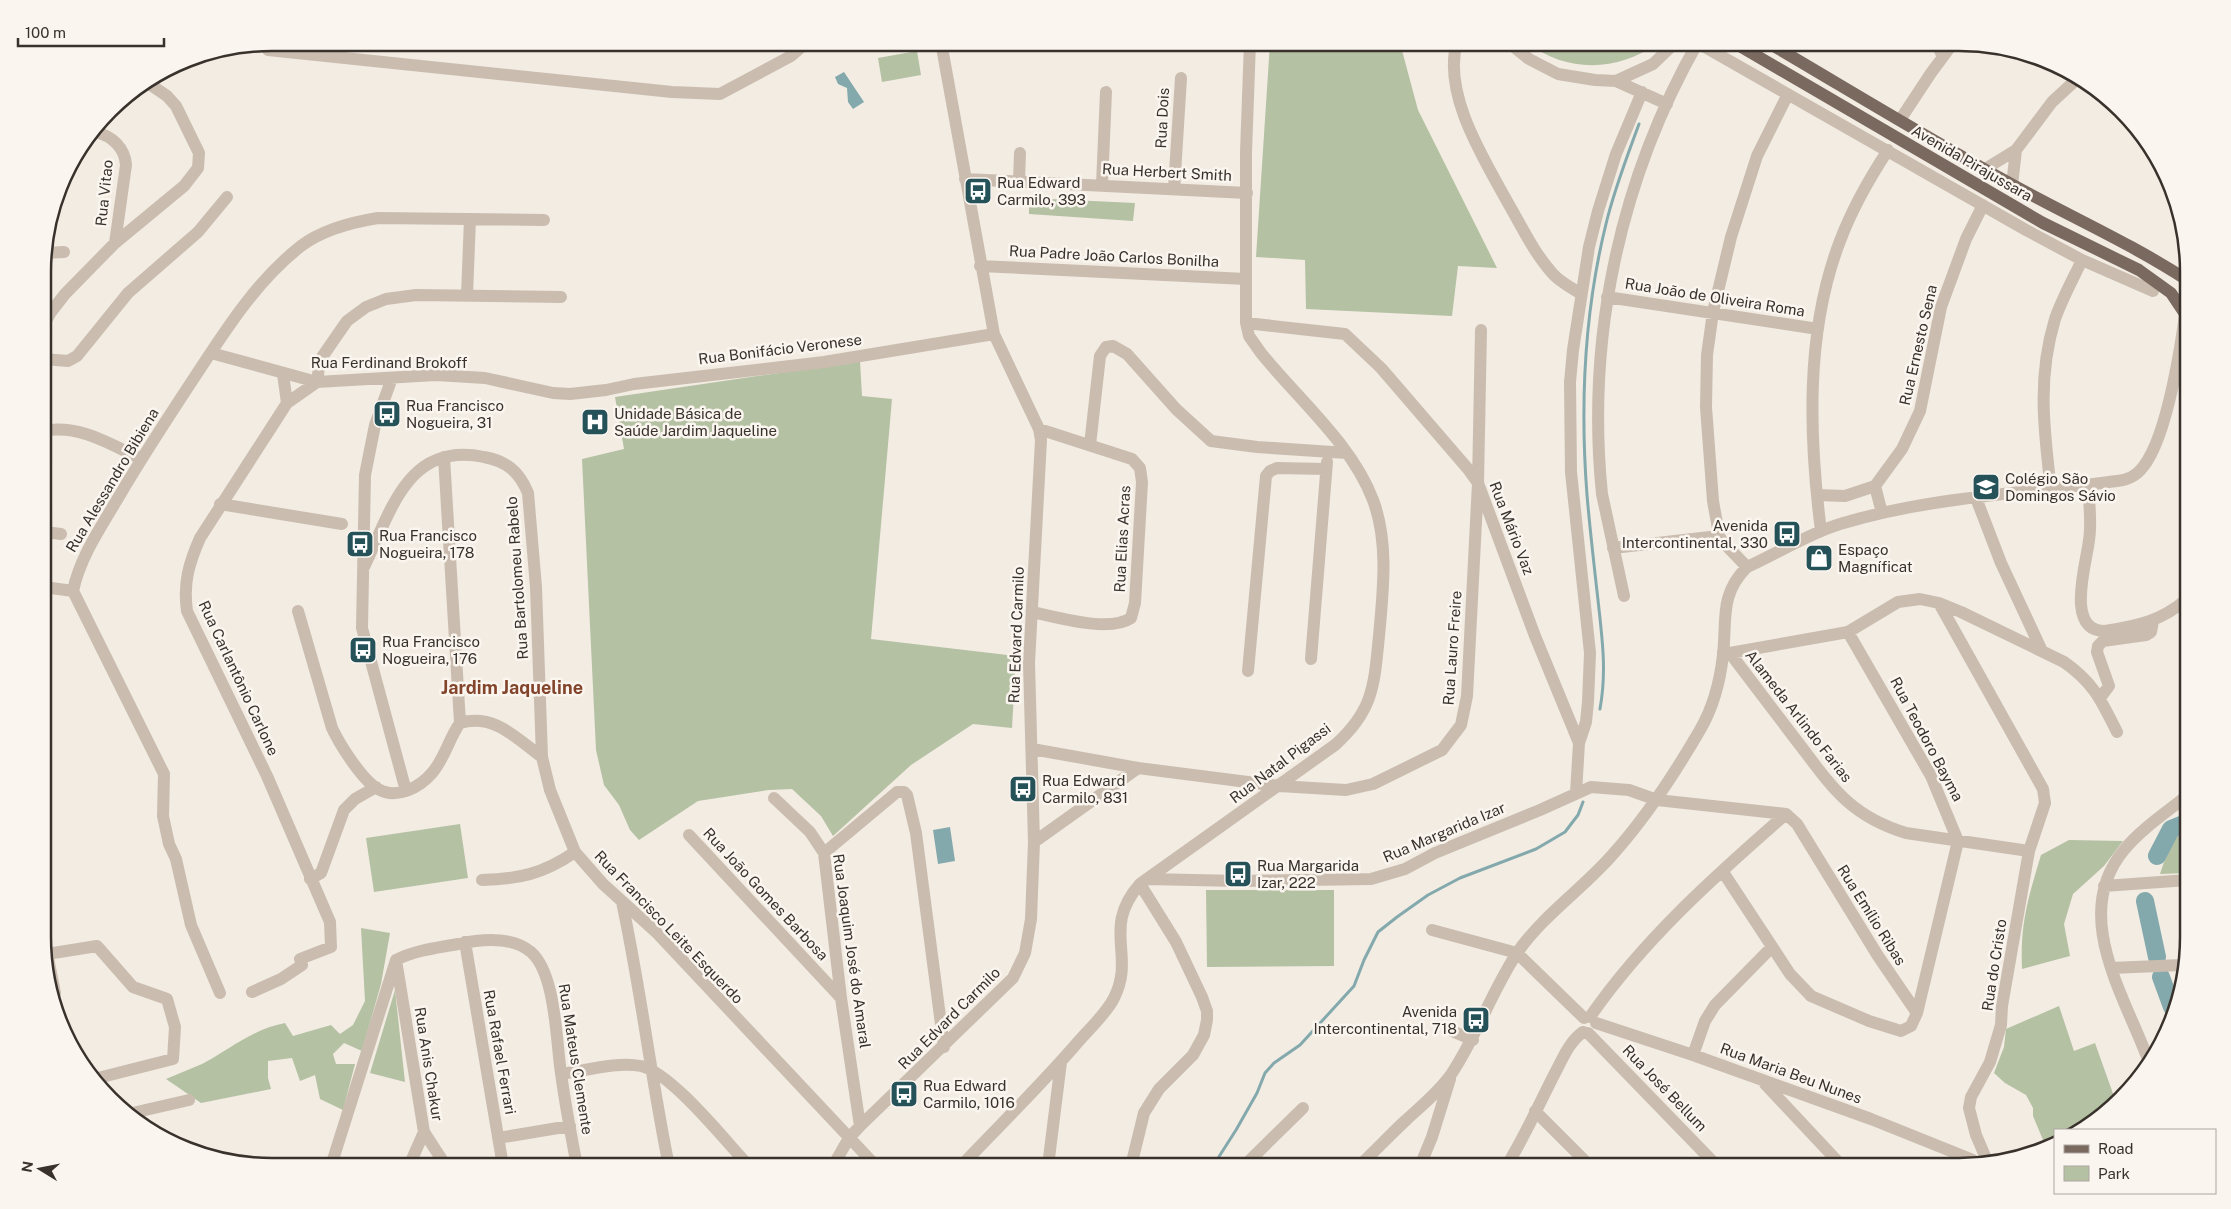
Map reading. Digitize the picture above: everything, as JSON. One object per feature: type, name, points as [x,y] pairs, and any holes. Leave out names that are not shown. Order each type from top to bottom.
[{"type":"main road","name":"Avenida Pirajussara","points":[[1748,51],[2043,223],[2139,270],[2171,293],[2180,306]]},
{"type":"main road","name":"Avenida Pirajussara","points":[[1782,51],[1985,169],[2180,273]]},
{"type":"street","points":[[278,51],[672,92],[720,94],[791,56],[797,51]]},
{"type":"street","name":"Rua Edvard Carmilo","points":[[838,1158],[849,1138],[860,1126],[944,1047],[1013,978],[1022,962],[1031,919],[1034,842],[1029,663],[1041,440],[1039,429],[994,334],[980,266],[943,51]]},
{"type":"street","points":[[1246,323],[1246,193],[1250,51]]},
{"type":"street","points":[[1451,51],[1456,86],[1469,129],[1536,252],[1554,275],[1581,294]]},
{"type":"street","points":[[1452,62],[1455,51]]},
{"type":"street","points":[[1519,51],[1529,59],[1558,74],[1594,80],[1616,81],[1667,104]]},
{"type":"street","points":[[1616,81],[1653,64],[1667,51]]},
{"type":"street","points":[[1624,596],[1602,494],[1599,447],[1600,359],[1607,297],[1617,247],[1636,182],[1667,104],[1694,51]]},
{"type":"street","name":"Avenida Pirajussara","points":[[1712,51],[1888,150],[1982,206],[2082,260],[2152,291]]},
{"type":"street","points":[[1940,51],[1943,57]]},
{"type":"street","points":[[1900,120],[1947,51]]},
{"type":"street","name":"Rua Dois","points":[[1174,189],[1181,78]]},
{"type":"street","points":[[1985,169],[2016,150],[2052,102],[2072,83]]},
{"type":"street","points":[[51,311],[115,243],[184,186],[195,174],[200,161],[199,154],[176,106],[167,96],[153,87]]},
{"type":"street","points":[[1102,185],[1106,92]]},
{"type":"street","points":[[1576,793],[1580,743],[1587,708],[1590,653],[1574,508],[1570,382],[1581,294],[1589,247],[1600,202],[1616,154],[1642,92]]},
{"type":"street","points":[[1747,567],[1729,549],[1720,536],[1713,501],[1706,407],[1707,355],[1713,312],[1731,237],[1757,156],[1788,94]]},
{"type":"street","name":"Rua Vitao","points":[[100,134],[120,146],[126,154],[115,243]]},
{"type":"street","points":[[1821,532],[1817,495],[1813,407],[1818,329],[1825,291],[1840,241],[1868,182],[1888,150]]},
{"type":"street","points":[[2012,184],[2016,150]]},
{"type":"street","points":[[1019,181],[1020,153]]},
{"type":"street","name":"Rua Herbert Smith","points":[[965,180],[1246,193]]},
{"type":"street","points":[[51,359],[68,360],[77,356],[128,293],[198,232],[227,197]]},
{"type":"street","name":"Rua Ernesto Sena","points":[[1875,486],[1902,449],[1920,411],[1941,307],[1966,239],[1982,206]]},
{"type":"street","name":"Rua Alessandro Bibiena","points":[[73,591],[78,569],[141,460],[211,353],[259,286],[278,266],[310,240],[357,221],[378,218],[544,220]]},
{"type":"street","points":[[467,296],[470,219]]},
{"type":"street","points":[[52,253],[64,252]]},
{"type":"street","points":[[2051,490],[2042,402],[2047,354],[2056,317],[2082,260]]},
{"type":"street","name":"Rua Padre João Carlos Bonilha","points":[[980,266],[1246,279]]},
{"type":"street","points":[[317,382],[320,360],[337,333],[347,321],[366,307],[386,299],[406,296],[561,297]]},
{"type":"street","name":"Rua João de Oliveira Roma","points":[[1607,297],[1818,329]]},
{"type":"street","name":"Rua Mário Vaz","points":[[1246,323],[1345,334],[1381,368],[1478,483],[1535,636],[1580,743]]},
{"type":"street","name":"Rua Natal Pigassi","points":[[969,1158],[1061,1062],[1114,998],[1122,967],[1119,936],[1121,913],[1128,897],[1143,882],[1335,745],[1354,726],[1366,706],[1374,674],[1383,588],[1381,533],[1374,502],[1366,484],[1347,453],[1254,344],[1249,336],[1246,323]]},
{"type":"street","name":"Rua Lauro Freire","points":[[1032,749],[1138,768],[1279,786],[1346,790],[1373,784],[1437,753],[1456,734],[1464,715],[1467,696],[1478,483],[1481,330]]},
{"type":"street","name":"Rua Bonifácio Veronese","points":[[570,394],[606,390],[634,384],[824,362],[994,334]]},
{"type":"street","points":[[1090,445],[1100,356],[1106,347],[1112,346],[1127,354],[1176,409],[1212,441],[1227,444],[1347,453]]},
{"type":"street","name":"Rua Ferdinand Brokoff","points":[[211,353],[317,382],[436,375],[485,378],[553,393],[570,394]]},
{"type":"street","points":[[283,374],[287,402]]},
{"type":"street","points":[[392,378],[375,425],[369,449],[366,475],[366,515],[361,608],[362,628],[406,791]]},
{"type":"street","points":[[1367,1158],[1430,1098],[1451,1075],[1473,1040],[1517,953],[1543,922],[1614,853],[1657,800],[1710,711],[1727,653],[1726,602],[1734,584],[1747,567],[1839,524],[1882,513],[1927,504],[2121,481],[2132,477],[2145,465],[2180,380]]},
{"type":"street","name":"Rua Carlantônio Carlone","points":[[252,992],[281,979],[302,965],[300,959],[331,947],[330,922],[267,776],[187,611],[186,579],[191,559],[200,538],[287,402],[317,382]]},
{"type":"street","name":"Rua Elias Acras","points":[[1032,612],[1103,625],[1126,622],[1131,618],[1134,612],[1142,473],[1137,464],[1132,460],[1039,429]]},
{"type":"street","points":[[51,431],[73,430],[94,437],[141,460]]},
{"type":"street","points":[[1311,659],[1328,452]]},
{"type":"street","name":"Rua Bartolomeu Rabelo","points":[[364,567],[405,485],[427,463],[444,457],[473,455],[498,460],[514,469],[523,480],[528,493],[536,587],[542,757]]},
{"type":"street","points":[[298,610],[332,728],[340,744],[380,790],[406,791],[422,784],[433,772],[444,755],[460,723],[444,457]]},
{"type":"street","points":[[1248,671],[1266,476],[1270,471],[1277,468],[1326,470]]},
{"type":"street","points":[[2088,485],[2090,539],[2080,594],[2081,608],[2086,619],[2098,631],[2153,621],[2168,614],[2180,604]]},
{"type":"street","points":[[1817,495],[1845,496],[1875,486],[1882,513]]},
{"type":"street","points":[[1976,498],[2002,563],[2042,651]]},
{"type":"street","points":[[220,504],[342,524]]},
{"type":"street","points":[[366,515],[387,518]]},
{"type":"street","points":[[51,533],[61,534]]},
{"type":"street","points":[[1613,548],[1720,536]]},
{"type":"street","points":[[51,588],[73,591],[164,774],[163,816],[167,837],[176,859],[192,926],[220,993]]},
{"type":"street","points":[[1727,653],[1848,632],[1898,602],[1920,599],[1939,603],[2042,651],[2079,672],[2090,683],[2100,698],[2117,732]]},
{"type":"street","name":"Rua do Cristo","points":[[1939,603],[2045,794],[2045,803],[2030,851],[2002,1006],[2002,1026],[1995,1050],[1971,1097],[1969,1108],[1976,1157]]},
{"type":"street","points":[[2100,698],[2108,686],[2097,652],[2098,646],[2104,641],[2149,634],[2153,621]]},
{"type":"street","name":"Rua Teodoro Bayma","points":[[1848,632],[1931,776],[1958,841]]},
{"type":"street","name":"Alameda Arlindo Farias","points":[[1727,653],[1836,792],[1860,813],[1887,827],[1906,833],[2030,851]]},
{"type":"street","points":[[460,723],[473,719],[496,723],[542,757]]},
{"type":"street","name":"Rua Francisco Leite Esquerdo","points":[[542,757],[550,790],[575,852],[589,870],[656,932],[868,1158]]},
{"type":"street","points":[[1034,842],[1138,768]]},
{"type":"street","points":[[310,879],[321,873],[344,810],[355,799],[376,787]]},
{"type":"street","name":"Rua Margarida Izar","points":[[1143,882],[1371,879],[1405,869],[1435,853],[1591,787],[1629,790],[1657,800],[1786,814]]},
{"type":"street","points":[[824,853],[897,792],[904,792],[907,795],[915,826],[944,1047]]},
{"type":"street","name":"Rua Joaquim José do Amaral","points":[[774,798],[810,832],[824,853],[841,998],[860,1126]]},
{"type":"street","points":[[2148,1051],[2112,968],[2100,926],[2104,886],[2115,863],[2126,847],[2180,802]]},
{"type":"street","points":[[1512,1158],[1570,1044],[1586,1032],[1595,1030],[1590,1019],[1605,996],[1652,941],[1786,814]]},
{"type":"street","name":"Rua Emílio Ribas","points":[[1786,814],[1797,824],[1878,956],[1917,1012]]},
{"type":"street","name":"Rua João Gomes Barbosa","points":[[689,835],[841,998]]},
{"type":"street","points":[[1723,872],[1790,974],[1811,996],[1870,1021],[1901,1031],[1911,1026],[1917,1012],[1958,841]]},
{"type":"street","points":[[482,880],[532,875],[559,863],[575,852]]},
{"type":"street","points":[[2104,886],[2180,881]]},
{"type":"street","points":[[1133,1158],[1144,1113],[1159,1088],[1193,1055],[1204,1035],[1207,1020],[1207,1011],[1202,997],[1176,942],[1143,882]]},
{"type":"street","points":[[622,902],[634,956],[668,1158]]},
{"type":"street","points":[[1432,930],[1517,953]]},
{"type":"street","name":"Rua Mateus Clemente","points":[[396,960],[414,953],[465,942],[504,940],[526,948],[536,958],[542,966],[550,992],[561,1074],[576,1158]]},
{"type":"street","name":"Rua Rafael Ferrari","points":[[465,942],[502,1158]]},
{"type":"street","points":[[52,953],[97,946],[133,987],[167,999],[175,1027],[173,1059],[102,1077]]},
{"type":"street","points":[[1693,1055],[1705,1021],[1715,1005],[1772,947]]},
{"type":"street","name":"Rua Maria Beu Nunes","points":[[1517,953],[1590,1019],[1871,1120],[1968,1157]]},
{"type":"street","points":[[333,1158],[396,960]]},
{"type":"street","name":"Rua Anis Chakur","points":[[396,960],[424,1132],[441,1158]]},
{"type":"street","points":[[2112,968],[2178,965]]},
{"type":"street","points":[[1452,1031],[1473,1040]]},
{"type":"street","name":"Rua José Bellum","points":[[1586,1032],[1709,1158]]},
{"type":"street","points":[[1049,1158],[1061,1062]]},
{"type":"street","points":[[561,1074],[629,1065],[652,1070],[682,1095],[741,1158]]},
{"type":"street","points":[[1423,1158],[1432,1137],[1451,1075]]},
{"type":"street","points":[[1763,1082],[1834,1158]]},
{"type":"street","points":[[138,1112],[189,1100]]},
{"type":"street","points":[[1252,1158],[1303,1108]]},
{"type":"street","points":[[1535,1112],[1582,1158]]},
{"type":"street","points":[[498,1138],[570,1126]]},
{"type":"street","points":[[413,1158],[424,1132]]},
{"type":"green space","points":[[917,51],[921,75],[882,82],[878,58]]},
{"type":"green space","points":[[1269,51],[1402,51],[1418,110],[1497,268],[1458,266],[1452,316],[1306,309],[1305,260],[1256,257]]},
{"type":"green space","points":[[1540,51],[1645,51],[1610,64],[1592,65],[1575,64]]},
{"type":"green space","points":[[1029,198],[1135,203],[1133,221],[1029,214]]},
{"type":"green space","points":[[860,361],[862,396],[892,399],[871,639],[1016,656],[1012,728],[973,724],[911,765],[833,836],[821,816],[792,789],[769,790],[698,801],[639,840],[630,830],[619,805],[604,785],[596,750],[582,459],[624,449],[615,397]]},
{"type":"green space","points":[[460,824],[468,878],[374,892],[366,838]]},
{"type":"green space","points":[[2180,830],[2180,873],[2160,874],[2173,835]]},
{"type":"green space","points":[[2069,840],[2123,841],[2104,866],[2073,894],[2064,924],[2070,956],[2022,969],[2022,938],[2026,911],[2041,855]]},
{"type":"green space","points":[[1206,890],[1334,890],[1334,966],[1207,967]]},
{"type":"green space","points":[[361,928],[390,933],[381,984],[362,1051],[344,1043],[333,1054],[336,1064],[355,1064],[343,1110],[320,1099],[315,1075],[300,1081],[292,1058],[268,1061],[268,1078],[271,1089],[201,1103],[166,1079],[202,1064],[252,1035],[273,1026],[285,1023],[293,1036],[331,1025],[340,1034],[353,1025],[365,1001]]},
{"type":"green space","points":[[395,990],[405,1082],[370,1073]]},
{"type":"green space","points":[[2059,1006],[2074,1051],[2095,1043],[2113,1095],[2093,1112],[2069,1128],[2054,1129],[2054,1136],[2043,1141],[2033,1116],[2033,1108],[2026,1095],[2005,1083],[1994,1073],[2004,1047],[2006,1029]]},
{"type":"water","points":[[844,72],[864,102],[853,109],[848,102],[847,88],[838,84],[835,77]]},
{"type":"water","points":[[950,827],[955,861],[938,864],[933,830]]},
{"type":"waterway","points":[[1600,709],[1603,654],[1585,461],[1584,393],[1588,325],[1599,257],[1609,211],[1639,124]]},
{"type":"waterway","points":[[1218,1158],[1257,1093],[1265,1073],[1274,1063],[1300,1045],[1354,986],[1378,932],[1428,895],[1460,878],[1536,849],[1565,832],[1578,815],[1583,802]]},
{"type":"waterway","points":[[2157,856],[2171,829],[2180,825]]},
{"type":"waterway","points":[[2145,901],[2157,957]]},
{"type":"waterway","points":[[2161,977],[2170,1001]]},
{"type":"place","name":"Rua Edward Carmilo, 393","points":[[978,191]]},
{"type":"place","name":"Rua Francisco Nogueira, 31","points":[[387,414]]},
{"type":"place","name":"Unidade Básica de Saúde Jardim Jaqueline","points":[[595,422]]},
{"type":"place","name":"Colégio São Domingos Sávio","points":[[1986,487]]},
{"type":"place","name":"Avenida Intercontinental, 330","points":[[1787,534]]},
{"type":"place","name":"Rua Francisco Nogueira, 178","points":[[360,544]]},
{"type":"place","name":"Espaço Magníficat","points":[[1819,558]]},
{"type":"place","name":"Rua Francisco Nogueira, 176","points":[[363,650]]},
{"type":"place","name":"Rua Edward Carmilo, 831","points":[[1023,789]]},
{"type":"place","name":"Rua Margarida Izar, 222","points":[[1238,874]]},
{"type":"place","name":"Avenida Intercontinental, 718","points":[[1476,1020]]},
{"type":"place","name":"Rua Edward Carmilo, 1016","points":[[904,1094]]},
{"type":"district","name":"Jardim Jaqueline","points":[[512,687]]}]
